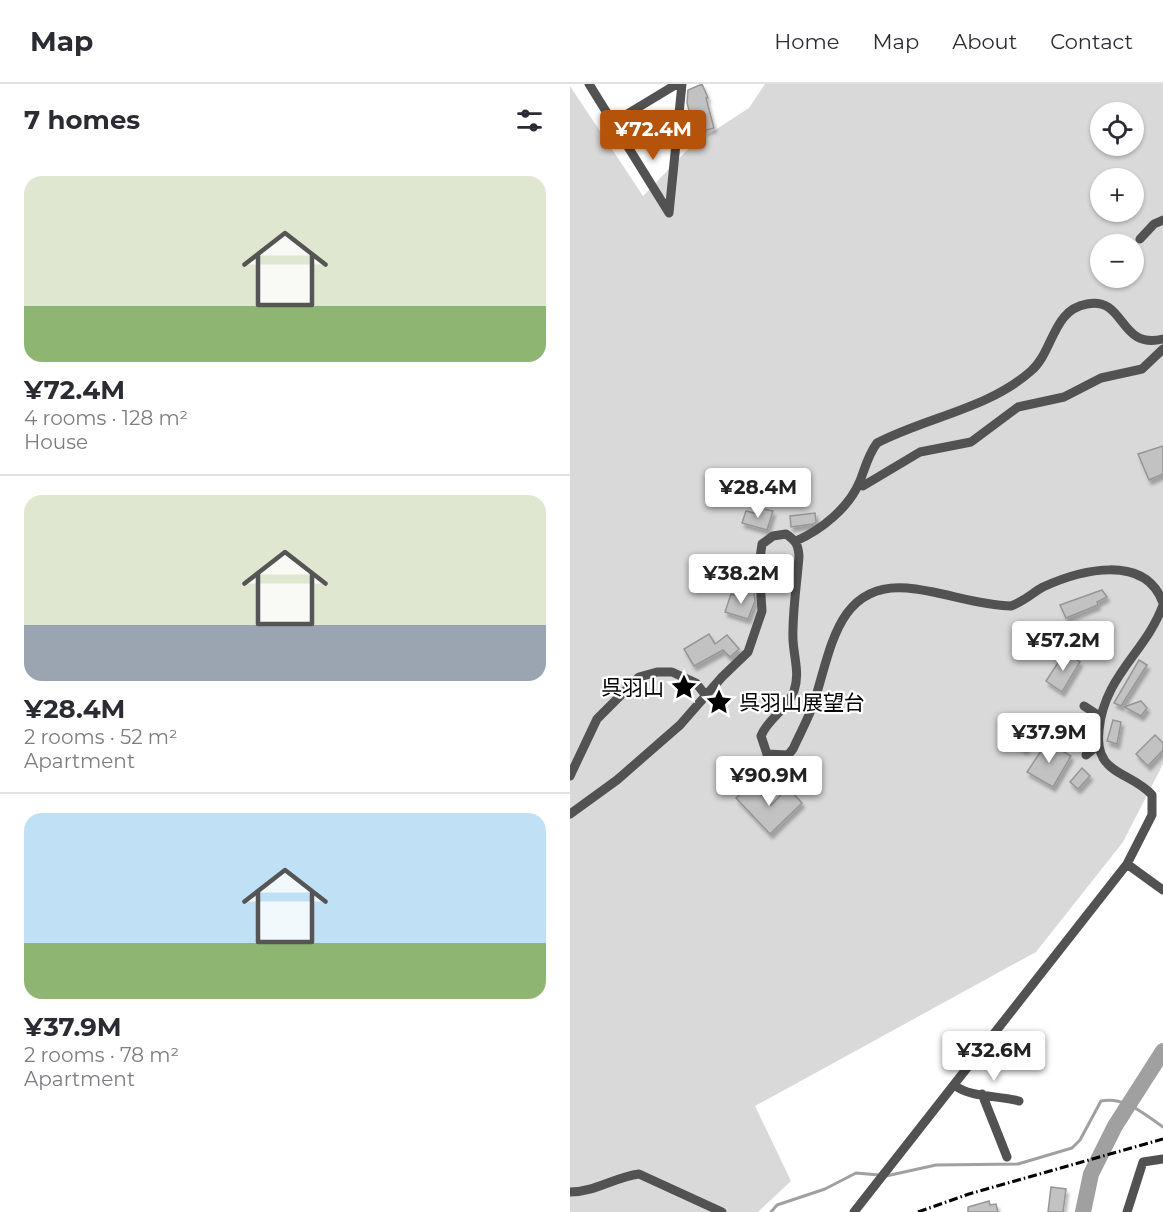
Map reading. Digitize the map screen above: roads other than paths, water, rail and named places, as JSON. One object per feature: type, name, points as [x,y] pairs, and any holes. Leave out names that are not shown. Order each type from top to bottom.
[{"type":"street","points":[[589,84],[669,213],[682,84]]},
{"type":"street","points":[[614,122],[676,84]]},
{"type":"street","points":[[1144,235],[1154,224],[1163,220]]},
{"type":"street","points":[[796,541],[817,532],[850,498],[859,484],[869,454],[877,443],[986,399],[1016,383],[1045,357],[1055,329],[1066,313],[1084,304],[1095,303],[1109,307],[1136,338],[1144,341],[1163,339]]},
{"type":"street","points":[[859,484],[863,486],[920,452],[971,442],[1006,413],[1018,407],[1064,397],[1101,378],[1142,369],[1163,349]]},
{"type":"street","points":[[570,814],[617,780],[680,725],[707,697],[722,677],[748,652],[762,611],[759,565],[762,544],[773,536],[786,534],[796,541],[799,556],[793,640],[797,675],[794,691],[785,709],[764,728],[761,736],[767,754],[777,756],[788,755],[793,749],[815,700],[829,648],[853,603],[870,593],[907,588],[1011,606],[1027,600],[1041,588],[1084,571],[1098,570],[1136,573],[1159,591],[1163,604],[1150,631],[1114,680],[1101,717],[1098,744],[1107,764],[1142,783],[1152,795],[1152,815],[1127,864],[854,1212]]},
{"type":"street","points":[[570,776],[597,718],[639,677],[657,672],[672,672],[696,683],[707,697]]},
{"type":"street","points":[[1084,706],[1101,717]]},
{"type":"street","points":[[1086,755],[1098,744]]},
{"type":"street","points":[[1127,864],[1163,890]]},
{"type":"street","points":[[954,1085],[964,1093],[1018,1101]]},
{"type":"street","points":[[982,1094],[1007,1157]]},
{"type":"street","points":[[1127,1212],[1143,1162],[1163,1159]]},
{"type":"street","points":[[570,1192],[595,1189],[629,1175],[639,1174],[722,1212]]},
{"type":"waterway","points":[[1083,1212],[1091,1174],[1115,1126],[1163,1051]]},
{"type":"waterway","points":[[886,1176],[936,1165],[1018,1164],[1072,1148],[1080,1140],[1101,1101],[1110,1100],[1126,1104],[1163,1127]]},
{"type":"waterway","points":[[771,1212],[777,1205],[825,1189],[856,1173],[879,1175]]},
{"type":"railway","points":[[918,1212],[969,1194],[1163,1139]]},
{"type":"place","name":"呉羽山","points":[[684,687]]},
{"type":"place","name":"呉羽山展望台","points":[[719,702]]}]
